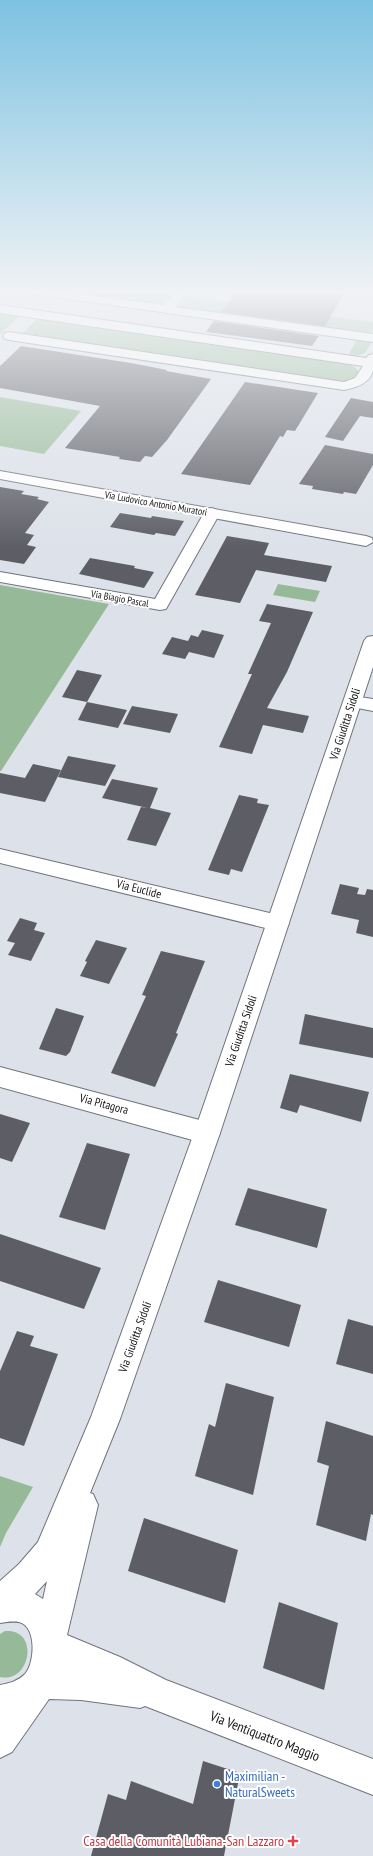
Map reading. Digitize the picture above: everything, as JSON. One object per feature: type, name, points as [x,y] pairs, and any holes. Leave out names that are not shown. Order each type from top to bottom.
[{"type":"street","points":[[281,377],[339,386],[352,385],[360,381],[363,377]]},
{"type":"street","name":"Via Ludovico Antonio Muratori","points":[[0,475],[312,532],[370,538]]},
{"type":"street","name":"Via Biagio Pascal","points":[[0,577],[160,605],[212,513]]},
{"type":"street","name":"Via Giuditta Sidoli","points":[[0,1604],[31,1576],[50,1553],[105,1419],[207,1133],[278,923],[363,704],[373,641]]},
{"type":"street","name":"Via Euclide","points":[[0,856],[278,923]]},
{"type":"street","name":"Via Pitagora","points":[[0,1077],[207,1133]]},
{"type":"street","name":"Via Giuditta Sidoli","points":[[50,1642],[75,1529],[105,1419]]},
{"type":"street","name":"Via Giuditta Sidoli","points":[[0,1604],[23,1605],[35,1612],[45,1623],[50,1642],[51,1655],[46,1672],[39,1684],[11,1722],[0,1740]]},
{"type":"street","name":"Via Ventiquattro Maggio","points":[[50,1642],[157,1694],[373,1778]]},
{"type":"street","name":"Via Ventiquattro Maggio","points":[[39,1684],[81,1683],[157,1694]]},
{"type":"street","name":"Via Giuditta Sidoli","points":[[0,1702],[9,1703],[24,1698],[39,1684]]},
{"type":"green space","points":[[303,377],[357,377],[346,383]]},
{"type":"green space","points":[[0,397],[81,411],[44,454],[0,446]]},
{"type":"green space","points":[[278,584],[320,591],[315,602],[273,595]]},
{"type":"green space","points":[[0,585],[109,604],[1,771],[0,771]]},
{"type":"green space","points":[[0,1476],[33,1487],[6,1533],[0,1547]]},
{"type":"green space","points":[[5,1631],[16,1632],[23,1638],[27,1646],[27,1656],[24,1665],[19,1672],[11,1677],[0,1677],[0,1634]]},
{"type":"building","points":[[0,377],[198,377],[211,379],[167,440],[152,457],[145,456],[140,462],[119,459],[120,457],[65,448],[100,406],[0,388]]},
{"type":"building","points":[[245,382],[318,393],[295,431],[287,430],[283,437],[280,436],[250,485],[181,474]]},
{"type":"building","points":[[351,398],[373,402],[373,418],[360,416],[343,441],[325,437]]},
{"type":"building","points":[[325,445],[373,454],[373,465],[356,494],[344,492],[343,494],[312,489],[313,486],[299,484]]},
{"type":"building","points":[[0,487],[24,491],[21,494],[39,497],[37,499],[49,502],[25,533],[34,535],[27,545],[36,547],[24,564],[0,560]]},
{"type":"building","points":[[120,513],[184,521],[175,536],[156,533],[154,535],[110,527]]},
{"type":"building","points":[[227,536],[269,543],[264,555],[332,566],[326,582],[256,570],[240,603],[195,595]]},
{"type":"building","points":[[90,558],[135,566],[134,568],[154,572],[144,588],[79,574]]},
{"type":"building","points":[[267,604],[313,612],[287,672],[267,708],[309,716],[303,733],[263,725],[252,754],[219,747],[252,674],[248,674],[271,623],[259,621]]},
{"type":"building","points":[[202,630],[224,635],[214,658],[189,652],[185,659],[162,654],[172,637],[188,641],[191,635],[198,637]]},
{"type":"building","points":[[77,670],[102,675],[87,702],[62,697]]},
{"type":"building","points":[[87,702],[127,710],[118,728],[78,720]]},
{"type":"building","points":[[132,706],[178,714],[170,733],[123,724]]},
{"type":"building","points":[[68,756],[116,765],[105,786],[58,777]]},
{"type":"building","points":[[33,764],[61,770],[45,802],[0,793],[0,773],[25,778]]},
{"type":"building","points":[[112,779],[158,788],[150,808],[171,813],[156,846],[127,840],[141,807],[148,808],[102,798]]},
{"type":"building","points":[[239,795],[258,799],[257,803],[269,805],[242,872],[231,869],[229,875],[208,870]]},
{"type":"building","points":[[340,884],[359,888],[357,894],[365,895],[367,889],[373,890],[373,937],[356,933],[359,920],[331,914]]},
{"type":"building","points":[[20,918],[37,923],[34,930],[45,933],[31,961],[8,955],[15,943],[7,941]]},
{"type":"building","points":[[96,940],[127,948],[109,984],[80,976],[87,962],[85,961]]},
{"type":"building","points":[[161,951],[205,961],[176,1033],[178,1034],[155,1087],[111,1073],[146,996],[142,995]]},
{"type":"building","points":[[56,1008],[84,1016],[70,1052],[66,1056],[39,1049]]},
{"type":"building","points":[[305,1014],[373,1028],[373,1058],[299,1044]]},
{"type":"building","points":[[290,1074],[369,1092],[361,1122],[300,1105],[297,1113],[280,1108]]},
{"type":"building","points":[[0,1114],[30,1123],[12,1162],[0,1158]]},
{"type":"building","points":[[87,1143],[130,1154],[105,1230],[59,1217]]},
{"type":"building","points":[[248,1188],[327,1209],[317,1248],[235,1225]]},
{"type":"building","points":[[0,1234],[101,1268],[84,1309],[0,1281]]},
{"type":"building","points":[[218,1280],[301,1305],[289,1347],[204,1322]]},
{"type":"building","points":[[348,1319],[373,1326],[373,1374],[336,1364]]},
{"type":"building","points":[[17,1331],[34,1336],[30,1346],[58,1354],[24,1446],[0,1438],[0,1371]]},
{"type":"building","points":[[226,1383],[274,1397],[253,1495],[195,1476],[209,1424],[215,1427]]},
{"type":"building","points":[[326,1421],[373,1436],[373,1515],[371,1514],[366,1541],[316,1525],[329,1466],[317,1462]]},
{"type":"building","points":[[144,1518],[238,1550],[225,1603],[128,1571]]},
{"type":"building","points":[[279,1602],[338,1623],[324,1690],[263,1668]]},
{"type":"building","points":[[203,1761],[240,1773],[224,1856],[91,1856],[108,1794],[126,1800],[131,1781],[193,1804]]},
{"type":"place","name":"Maximilian - NaturalSweets","points":[[217,1784]]},
{"type":"place","name":"Casa della Comunità Lubiana-San Lazzaro","points":[[293,1841]]}]
